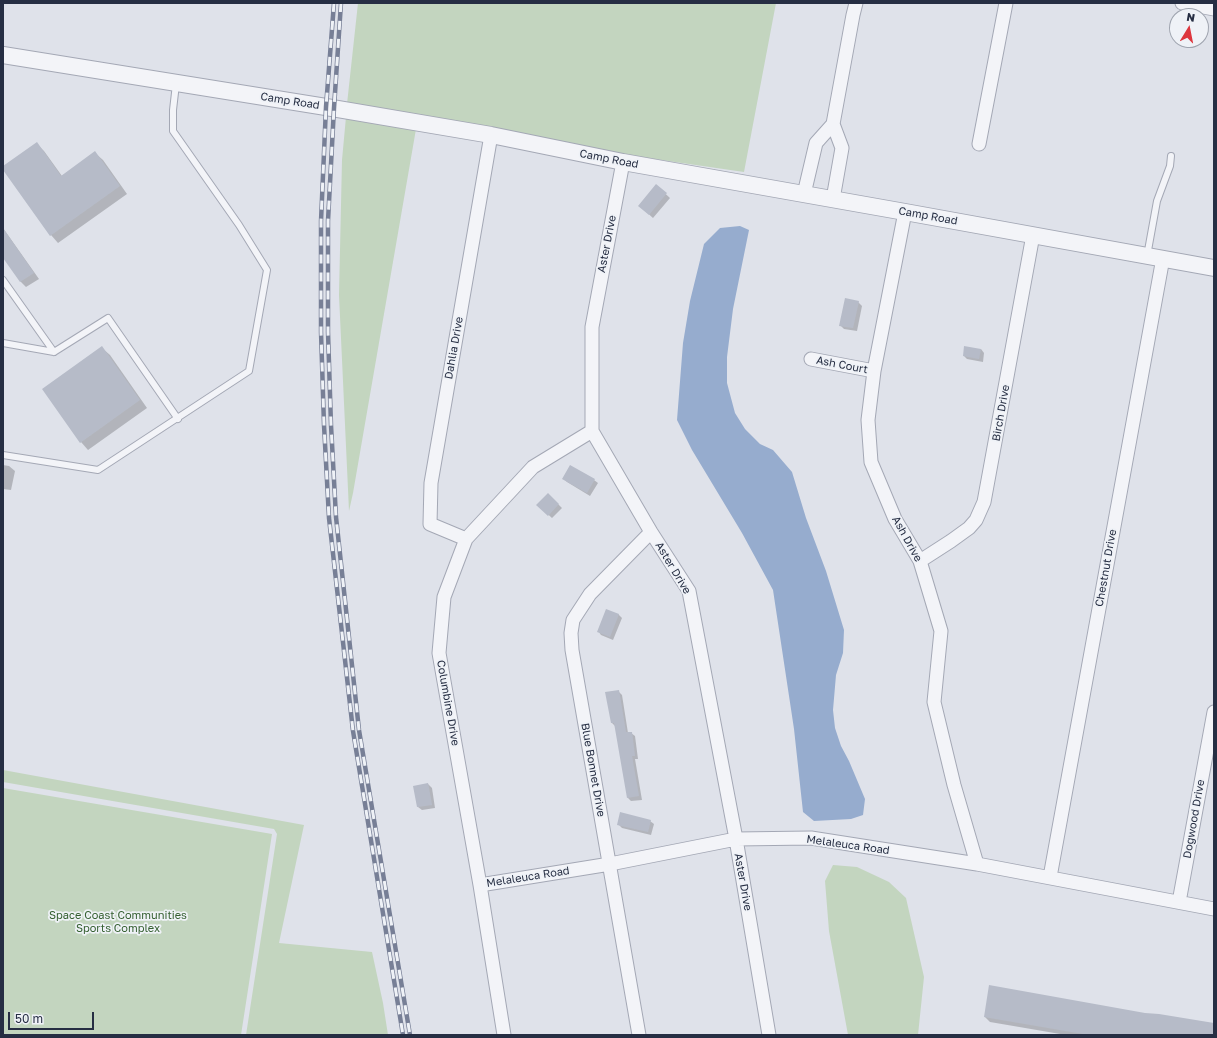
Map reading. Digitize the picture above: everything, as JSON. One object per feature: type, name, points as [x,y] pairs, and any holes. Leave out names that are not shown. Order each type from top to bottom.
[{"type":"street","points":[[804,194],[816,144],[833,124],[856,3]]},
{"type":"street","points":[[979,144],[1006,3]]},
{"type":"street","points":[[1182,3],[1214,9]]},
{"type":"street","name":"Camp Road","points":[[3,55],[491,135],[623,162],[1214,268]]},
{"type":"street","points":[[833,124],[842,148],[833,199]]},
{"type":"street","name":"Dahlia Drive","points":[[466,539],[430,524],[431,483],[491,135]]},
{"type":"street","name":"Aster Drive","points":[[623,162],[592,327],[592,431],[650,532],[689,591],[736,839],[769,1035]]},
{"type":"street","name":"Ash Drive","points":[[905,212],[874,371],[868,420],[871,462],[895,520],[920,561],[942,631],[934,702],[954,785],[977,864]]},
{"type":"street","name":"Birch Drive","points":[[920,561],[951,542],[969,528],[976,520],[984,502],[1033,235]]},
{"type":"street","name":"Chestnut Drive","points":[[1050,877],[1155,257]]},
{"type":"street","name":"Ash Court","points":[[811,359],[874,371]]},
{"type":"street","name":"Columbine Drive","points":[[504,1035],[480,885],[439,653],[444,596],[466,539],[533,466],[592,431]]},
{"type":"street","name":"Blue Bonnet Drive","points":[[639,1035],[572,650],[571,633],[573,620],[590,594],[650,532]]},
{"type":"street","name":"Dogwood Drive","points":[[1179,902],[1214,712]]},
{"type":"street","name":"Melaleuca Road","points":[[480,885],[610,864],[736,839],[811,838],[977,864],[1214,909]]},
{"type":"lane","points":[[3,455],[98,470],[178,419],[249,371],[267,270],[239,225],[173,131],[173,110],[176,83]]},
{"type":"lane","points":[[1155,257],[1157,201],[1170,166],[1171,156]]},
{"type":"lane","points":[[3,280],[54,352]]},
{"type":"lane","points":[[3,343],[54,352],[108,318],[178,419]]},
{"type":"green space","points":[[358,3],[776,3],[744,172],[613,153],[347,104]]},
{"type":"green space","points":[[346,117],[416,129],[349,511],[339,295],[342,160]]},
{"type":"green space","points":[[3,770],[304,825],[279,943],[372,952],[388,1035],[246,1035],[277,834],[274,829],[3,782]]},
{"type":"green space","name":"Space Coast Communities Sports Complex","points":[[3,788],[272,834],[241,1035],[3,1035]]},
{"type":"green space","points":[[833,865],[857,867],[889,882],[906,898],[924,977],[918,1035],[848,1035],[829,931],[825,881]]},
{"type":"water","points":[[740,226],[749,230],[733,309],[727,357],[727,383],[735,413],[745,429],[760,444],[773,450],[792,472],[806,518],[826,571],[844,630],[843,653],[836,675],[833,710],[835,728],[841,746],[865,799],[863,815],[851,819],[814,821],[803,812],[794,729],[773,590],[742,533],[692,450],[677,420],[683,343],[690,301],[704,244],[720,228]]},
{"type":"building","points":[[37,142],[61,176],[95,151],[120,186],[50,236],[3,170],[3,166]]},
{"type":"building","points":[[656,184],[667,193],[649,215],[638,206]]},
{"type":"building","points":[[3,228],[34,273],[20,282],[3,258]]},
{"type":"building","points":[[845,298],[859,301],[853,328],[839,326]]},
{"type":"building","points":[[102,346],[140,400],[80,443],[42,389]]},
{"type":"building","points":[[964,346],[981,349],[979,359],[963,356]]},
{"type":"building","points":[[570,465],[595,479],[587,493],[562,479]]},
{"type":"building","points":[[548,493],[559,504],[548,516],[536,505]]},
{"type":"building","points":[[606,609],[619,614],[610,637],[597,632]]},
{"type":"building","points":[[619,690],[626,732],[632,732],[635,756],[632,756],[639,796],[627,798],[614,723],[611,723],[605,692]]},
{"type":"building","points":[[428,783],[432,805],[417,807],[413,786]]},
{"type":"building","points":[[620,812],[651,820],[648,832],[617,825]]},
{"type":"building","points":[[989,985],[1145,1013],[1214,1023],[1214,1035],[1089,1035],[984,1017]]},
{"type":"railway","points":[[334,3],[326,107],[321,221],[321,332],[329,518],[353,731],[403,1035]]},
{"type":"railway","points":[[341,3],[328,221],[328,332],[336,517],[359,730],[410,1035]]}]
